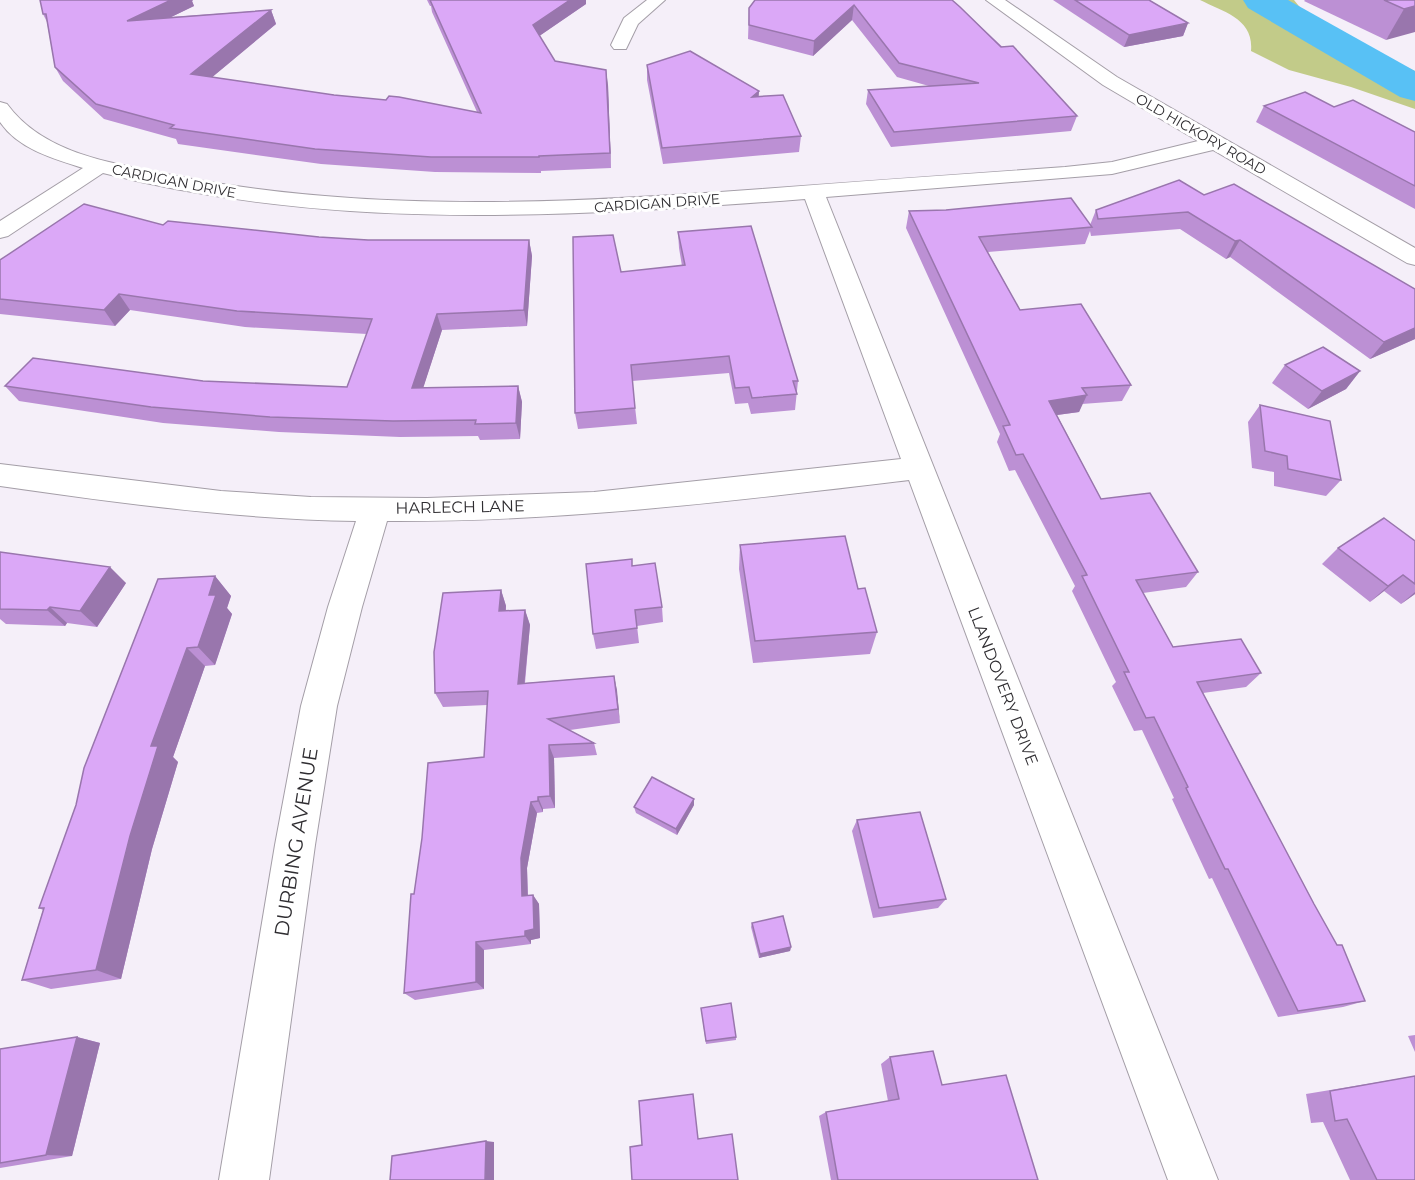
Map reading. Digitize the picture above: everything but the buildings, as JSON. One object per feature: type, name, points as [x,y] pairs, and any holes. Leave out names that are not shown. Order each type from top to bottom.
[{"type":"street","points":[[620,45],[630,22],[657,0]]},
{"type":"street","name":"OLD HICKORY ROAD","points":[[994,0],[1110,81],[1415,258]]},
{"type":"street","name":"CARDIGAN DRIVE","points":[[0,108],[10,123],[34,140],[54,151],[100,166],[238,194],[325,205],[433,211],[563,209],[1112,168],[1215,143]]},
{"type":"street","points":[[0,231],[100,166]]},
{"type":"street","name":"LLANDOVERY DRIVE","points":[[813,192],[1193,1180]]},
{"type":"street","name":"HARLECH LANE","points":[[0,475],[117,492],[254,505],[375,509],[488,509],[640,499],[919,468]]},
{"type":"street","name":"DURBING AVENUE","points":[[244,1180],[294,845],[319,706],[345,607],[375,509]]},
{"type":"green space","points":[[1200,0],[1294,0],[1318,23],[1333,33],[1415,71],[1415,109],[1351,87],[1289,70],[1251,51],[1251,40],[1243,24],[1236,18]]},
{"type":"waterway","points":[[1261,0],[1415,88]]}]
